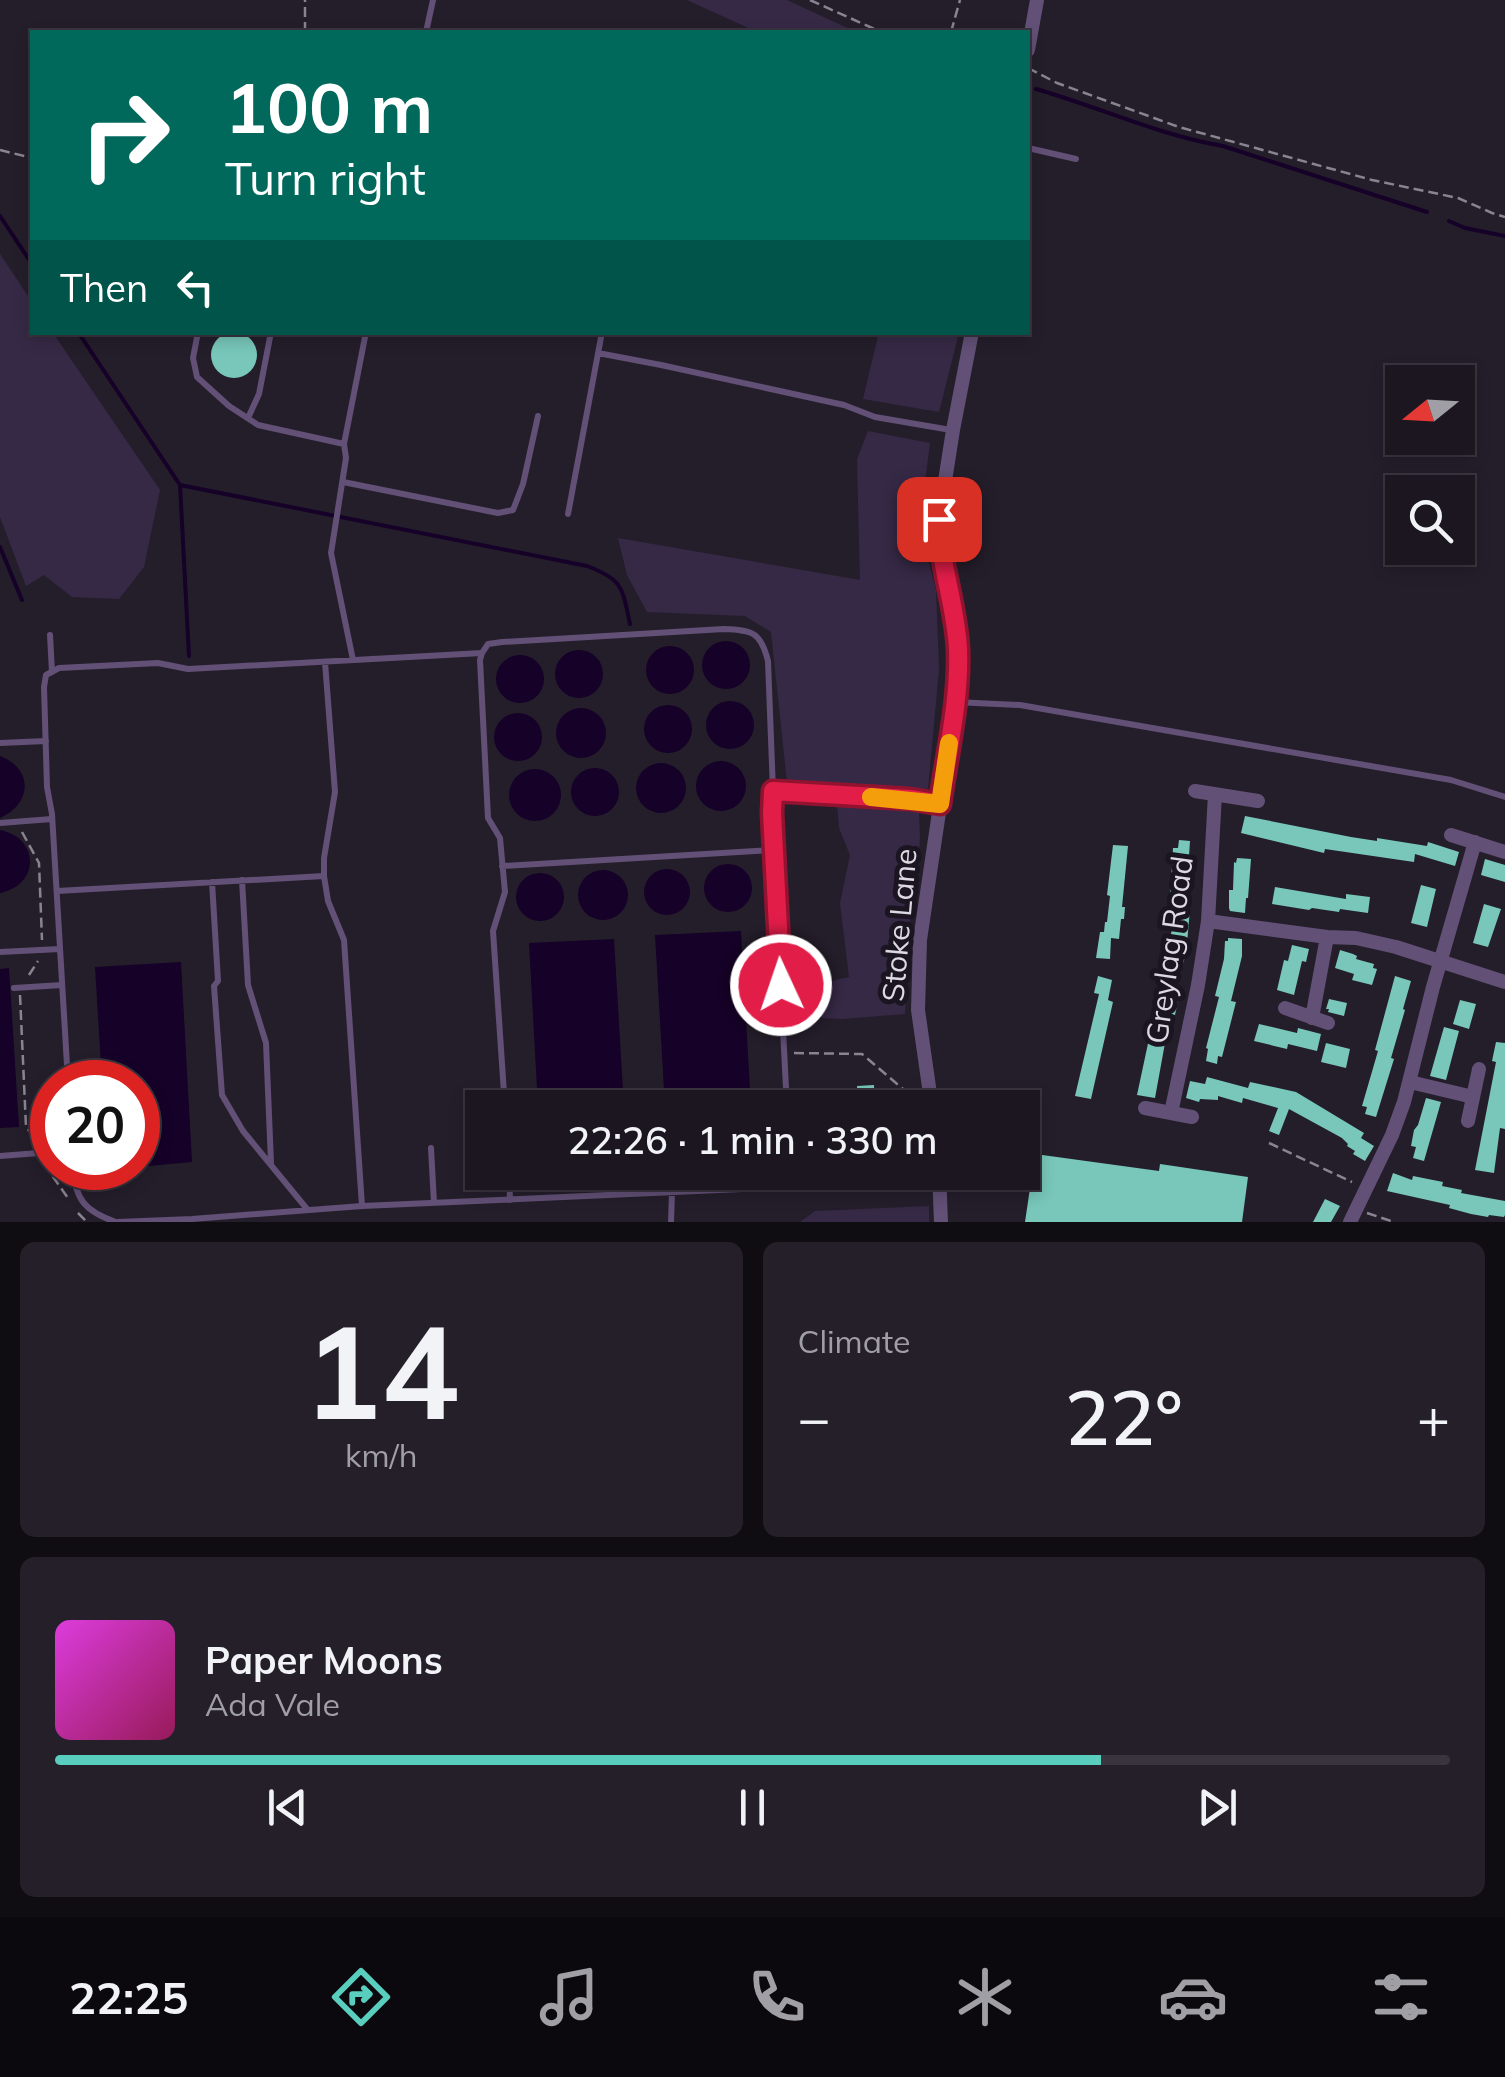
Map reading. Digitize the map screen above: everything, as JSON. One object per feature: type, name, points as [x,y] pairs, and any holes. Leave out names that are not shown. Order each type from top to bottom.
[{"type":"street","points":[[1030,40],[1038,0]]},
{"type":"street","name":"Stoke Lane","points":[[929,1090],[918,1010],[918,971],[958,678],[958,644],[939,539],[939,519],[971,335]]},
{"type":"street","points":[[1195,791],[1258,800]]},
{"type":"street","name":"Greylag Road","points":[[1171,1113],[1208,921],[1215,794]]},
{"type":"street","points":[[1451,835],[1505,852]]},
{"type":"street","points":[[1353,1215],[1392,1135],[1410,1082],[1476,842]]},
{"type":"street","points":[[1208,921],[1356,938],[1505,982]]},
{"type":"street","points":[[1312,1018],[1328,937]]},
{"type":"street","points":[[1285,1008],[1328,1024]]},
{"type":"street","points":[[1468,1121],[1479,1069]]},
{"type":"street","points":[[1410,1082],[1473,1097]]},
{"type":"street","points":[[1144,1108],[1192,1118]]},
{"type":"street","points":[[940,1190],[941,1222]]},
{"type":"lane","points":[[426,30],[432,0]]},
{"type":"lane","points":[[1030,148],[1076,159]]},
{"type":"lane","points":[[197,335],[192,358],[197,376],[229,406],[258,424],[344,444]]},
{"type":"lane","points":[[248,418],[259,394],[269,335]]},
{"type":"lane","points":[[352,660],[331,553],[346,458],[344,444],[365,335]]},
{"type":"lane","points":[[568,514],[601,335]]},
{"type":"lane","points":[[598,354],[844,405],[875,417],[953,430]]},
{"type":"lane","points":[[342,482],[498,513],[513,510],[538,416]]},
{"type":"lane","points":[[503,1090],[494,930],[504,892],[500,838],[488,818],[482,653],[488,644],[519,640],[746,630],[757,636],[768,661],[786,1090]]},
{"type":"lane","points":[[50,635],[52,672]]},
{"type":"lane","points":[[67,1060],[47,787],[46,676],[59,668],[158,662],[188,669],[482,653]]},
{"type":"lane","points":[[325,662],[335,792],[324,876],[328,901],[344,940],[362,1206]]},
{"type":"lane","points":[[955,702],[1020,705],[1098,718],[1452,780],[1505,796]]},
{"type":"lane","points":[[0,744],[46,741]]},
{"type":"lane","points":[[773,791],[940,804]]},
{"type":"lane","points":[[0,823],[52,819]]},
{"type":"lane","points":[[502,866],[774,850]]},
{"type":"lane","points":[[56,891],[324,876]]},
{"type":"lane","points":[[242,880],[248,985],[266,1043],[271,1164]]},
{"type":"lane","points":[[212,882],[222,1095],[243,1131],[308,1210]]},
{"type":"lane","points":[[0,952],[60,948]]},
{"type":"lane","points":[[17,988],[62,985]]},
{"type":"lane","points":[[431,1148],[434,1203]]},
{"type":"lane","points":[[0,1156],[30,1154]]},
{"type":"lane","points":[[77,1190],[95,1214],[117,1222],[362,1206],[743,1190]]},
{"type":"lane","points":[[509,1190],[510,1200]]},
{"type":"lane","points":[[671,1222],[672,1193]]},
{"type":"path","points":[[305,0],[305,30]]},
{"type":"path","points":[[810,0],[878,30]]},
{"type":"path","points":[[952,30],[960,0]]},
{"type":"path","points":[[1030,69],[1179,127],[1372,180],[1458,198],[1505,217]]},
{"type":"path","points":[[0,150],[30,158]]},
{"type":"path","points":[[17,822],[39,862],[43,950],[17,988],[26,1128],[30,1132]]},
{"type":"path","points":[[785,1052],[862,1054],[905,1090]]},
{"type":"path","points":[[1269,1143],[1366,1190]]},
{"type":"path","points":[[62,1190],[87,1222]]},
{"type":"path","points":[[1353,1215],[1394,1222]]},
{"type":"shaded area","points":[[687,0],[787,0],[852,30],[753,30]]},
{"type":"shaded area","points":[[0,254],[30,299],[30,335],[54,335],[160,490],[144,567],[119,599],[72,597],[44,575],[26,586],[0,517]]},
{"type":"shaded area","points":[[878,335],[958,335],[939,412],[863,399]]},
{"type":"shaded area","points":[[868,431],[930,443],[923,496],[926,552],[936,590],[939,670],[928,789],[787,782],[771,632],[745,616],[647,612],[627,575],[618,538],[860,580],[857,459]]},
{"type":"shaded area","points":[[726,641],[743,648],[750,665],[743,682],[726,689],[709,682],[702,665],[709,648]]},
{"type":"shaded area","points":[[670,646],[687,653],[694,670],[687,687],[670,694],[653,687],[646,670],[653,653]]},
{"type":"shaded area","points":[[579,650],[596,657],[603,674],[596,691],[579,698],[562,691],[555,674],[562,657]]},
{"type":"shaded area","points":[[520,655],[537,662],[544,679],[537,696],[520,703],[503,696],[496,679],[503,662]]},
{"type":"shaded area","points":[[730,701],[747,708],[754,725],[747,742],[730,749],[713,742],[706,725],[713,708]]},
{"type":"shaded area","points":[[668,705],[685,712],[692,729],[685,746],[668,753],[651,746],[644,729],[651,712]]},
{"type":"shaded area","points":[[581,708],[599,715],[606,733],[599,751],[581,758],[563,751],[556,733],[563,715]]},
{"type":"shaded area","points":[[518,713],[535,720],[542,737],[535,754],[518,761],[501,754],[494,737],[501,720]]},
{"type":"shaded area","points":[[0,756],[19,769],[25,787],[18,804],[0,818]]},
{"type":"shaded area","points":[[721,761],[738,769],[746,786],[738,803],[721,811],[704,803],[696,786],[704,769]]},
{"type":"shaded area","points":[[661,763],[679,770],[686,788],[679,806],[661,813],[643,806],[636,788],[643,770]]},
{"type":"shaded area","points":[[595,768],[612,775],[619,792],[612,809],[595,816],[578,809],[571,792],[578,775]]},
{"type":"shaded area","points":[[535,769],[553,777],[561,795],[553,813],[535,821],[517,813],[509,795],[517,777]]},
{"type":"shaded area","points":[[904,803],[919,813],[920,840],[908,941],[905,1014],[822,1018],[806,1000],[809,986],[849,977],[840,903],[850,855],[839,828],[837,804]]},
{"type":"shaded area","points":[[0,830],[22,842],[30,861],[22,881],[0,893]]},
{"type":"shaded area","points":[[728,864],[745,871],[752,888],[745,905],[728,912],[711,905],[704,888],[711,871]]},
{"type":"shaded area","points":[[667,869],[684,875],[690,892],[684,909],[667,915],[650,909],[644,892],[650,875]]},
{"type":"shaded area","points":[[603,870],[621,877],[628,895],[621,913],[603,920],[585,913],[578,895],[585,877]]},
{"type":"shaded area","points":[[540,873],[557,880],[564,897],[557,914],[540,921],[523,914],[516,897],[523,880]]},
{"type":"shaded area","points":[[741,931],[750,1090],[664,1090],[655,935]]},
{"type":"shaded area","points":[[614,939],[623,1090],[537,1090],[529,943]]},
{"type":"shaded area","points":[[181,962],[192,1162],[160,1165],[160,1060],[101,1060],[95,967]]},
{"type":"shaded area","points":[[9,968],[19,1127],[0,1128],[0,969]]},
{"type":"shaded area","points":[[929,1206],[929,1222],[800,1222],[815,1211]]},
{"type":"building","points":[[222,335],[246,335],[256,346],[256,364],[243,377],[225,377],[212,364],[212,346]]},
{"type":"building","points":[[1245,816],[1377,841],[1427,846],[1428,842],[1459,852],[1455,866],[1415,854],[1414,862],[1325,849],[1324,853],[1241,833]]},
{"type":"building","points":[[1179,840],[1190,841],[1192,856],[1184,900],[1170,899],[1173,848],[1178,848]]},
{"type":"building","points":[[1113,845],[1128,846],[1124,919],[1119,939],[1111,938],[1110,959],[1096,958],[1100,932],[1104,932],[1107,922]]},
{"type":"building","points":[[1237,858],[1251,859],[1245,913],[1229,908]]},
{"type":"building","points":[[1485,859],[1505,865],[1505,882],[1481,875]]},
{"type":"building","points":[[1421,885],[1436,889],[1427,927],[1411,923]]},
{"type":"building","points":[[1275,887],[1346,899],[1346,894],[1370,897],[1368,913],[1272,904]]},
{"type":"building","points":[[1484,904],[1501,909],[1488,947],[1473,943]]},
{"type":"building","points":[[1175,907],[1190,909],[1186,955],[1180,971],[1166,969]]},
{"type":"building","points":[[1228,938],[1242,939],[1242,956],[1231,1001],[1236,1002],[1217,1064],[1206,1061],[1206,1048]]},
{"type":"building","points":[[1292,945],[1309,949],[1294,995],[1277,990]]},
{"type":"building","points":[[1340,950],[1374,964],[1377,969],[1372,985],[1352,980],[1354,974],[1335,968]]},
{"type":"building","points":[[1098,976],[1112,980],[1108,1000],[1113,1002],[1091,1099],[1075,1096],[1099,994],[1094,993]]},
{"type":"building","points":[[1395,976],[1411,981],[1376,1117],[1365,1114],[1367,1107],[1362,1106]]},
{"type":"building","points":[[1163,987],[1177,991],[1179,996],[1175,1015],[1169,1021],[1155,1098],[1137,1095]]},
{"type":"building","points":[[1329,999],[1347,1003],[1344,1016],[1328,1012]]},
{"type":"building","points":[[1460,1000],[1476,1004],[1469,1029],[1453,1024]]},
{"type":"building","points":[[1259,1024],[1321,1034],[1317,1051],[1254,1041]]},
{"type":"building","points":[[1444,1027],[1459,1031],[1446,1080],[1430,1076]]},
{"type":"building","points":[[1496,1042],[1505,1043],[1505,1129],[1500,1128],[1494,1173],[1475,1170],[1496,1062],[1492,1061]]},
{"type":"building","points":[[1326,1043],[1350,1049],[1346,1068],[1321,1062]]},
{"type":"building","points":[[1207,1077],[1248,1088],[1250,1082],[1296,1092],[1364,1133],[1361,1138],[1374,1146],[1365,1161],[1353,1154],[1355,1151],[1342,1138],[1289,1109],[1279,1135],[1269,1131],[1278,1108],[1243,1098],[1242,1103],[1218,1096],[1218,1100],[1199,1102],[1186,1098],[1190,1081],[1205,1084]]},
{"type":"building","points":[[874,1085],[874,1090],[857,1090],[857,1086]]},
{"type":"building","points":[[1426,1098],[1441,1102],[1424,1161],[1413,1158],[1416,1147],[1411,1146]]},
{"type":"building","points":[[1040,1155],[1159,1171],[1160,1164],[1248,1177],[1242,1222],[1025,1222],[1030,1190],[1040,1190]]},
{"type":"building","points":[[1393,1173],[1412,1180],[1413,1176],[1443,1182],[1442,1186],[1462,1190],[1461,1193],[1505,1201],[1505,1215],[1471,1214],[1449,1208],[1450,1205],[1387,1191]]},
{"type":"building","points":[[1325,1199],[1340,1206],[1331,1222],[1313,1222]]},
{"type":"waterway","points":[[1036,89],[1427,212]]},
{"type":"waterway","points":[[0,216],[30,261]]},
{"type":"waterway","points":[[1449,221],[1505,236]]},
{"type":"waterway","points":[[80,335],[180,485],[189,656]]},
{"type":"waterway","points":[[180,485],[587,566],[615,581],[630,624]]},
{"type":"waterway","points":[[0,547],[22,600]]},
{"type":"slow traffic","points":[[871,797],[940,804],[949,743]]},
{"type":"route","points":[[781,985],[773,791],[940,804],[958,678],[958,644],[943,567],[939,519]]}]
